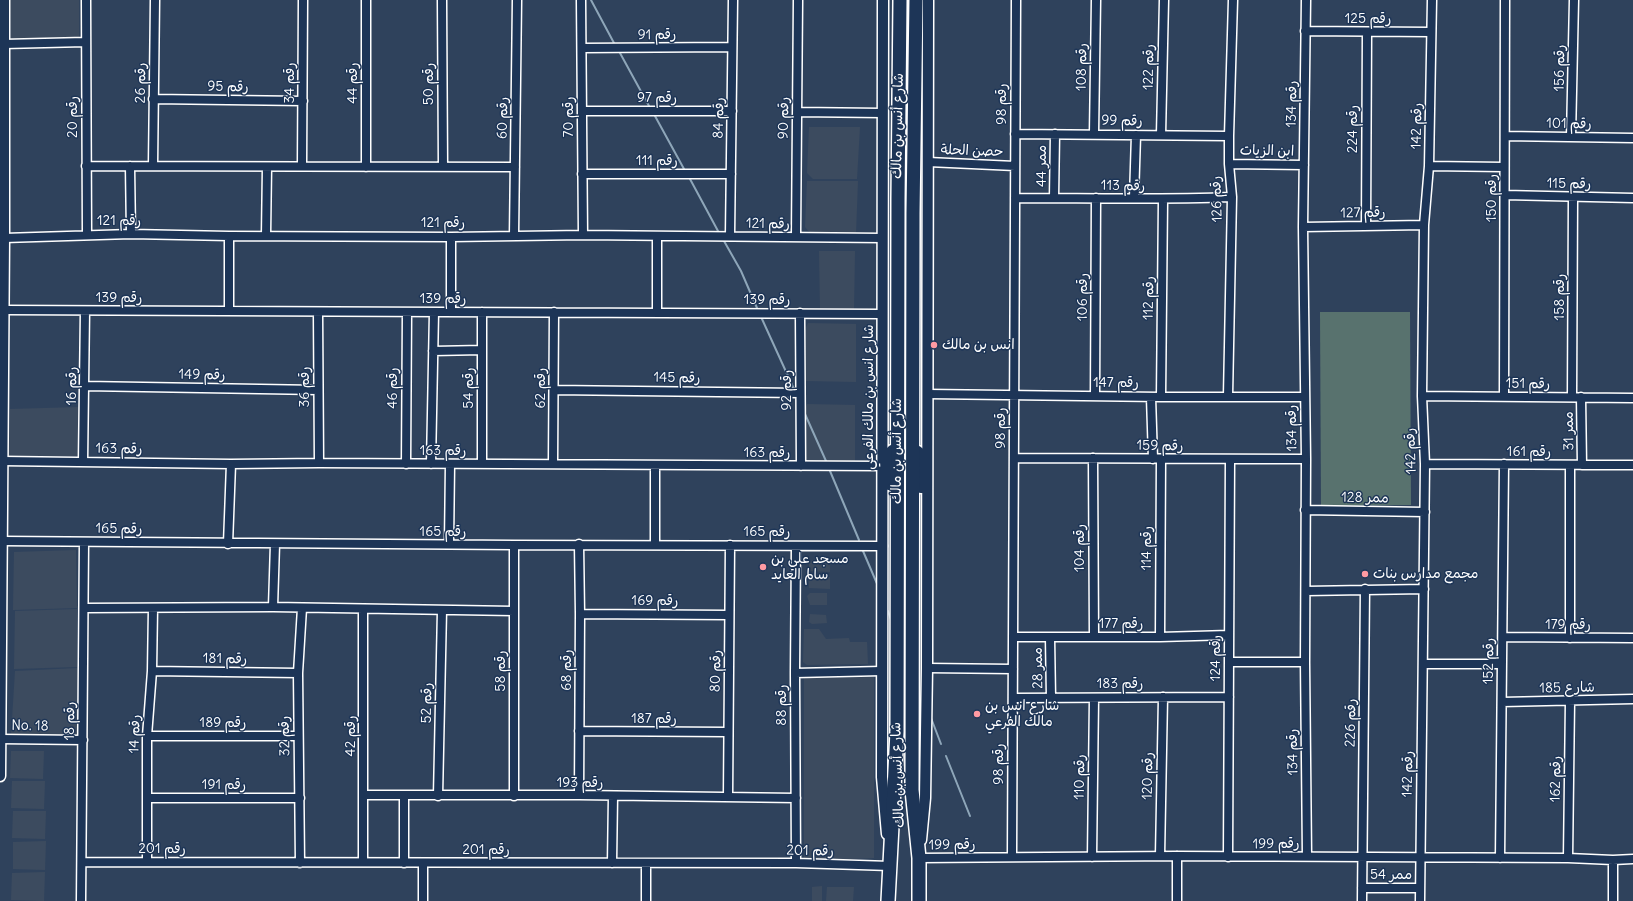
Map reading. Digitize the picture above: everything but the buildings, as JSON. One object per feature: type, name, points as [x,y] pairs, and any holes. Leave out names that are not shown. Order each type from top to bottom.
[{"type":"main road","name":"شارع أنس بن مالك","points":[[888,901],[897,732],[900,0]]},
{"type":"main road","name":"شارع أنس بن مالك","points":[[916,0],[913,213],[912,790],[919,858],[919,901]]},
{"type":"street","points":[[0,776],[4,310],[4,0]]},
{"type":"street","name":"رقم 20","points":[[86,0],[87,235]]},
{"type":"street","name":"رقم 26","points":[[153,166],[155,0]]},
{"type":"street","name":"رقم 34","points":[[302,166],[303,0]]},
{"type":"street","name":"رقم 44","points":[[366,0],[366,167]]},
{"type":"street","name":"رقم 50","points":[[442,0],[443,167]]},
{"type":"street","name":"رقم 60","points":[[514,236],[517,0]]},
{"type":"street","name":"رقم 70","points":[[581,0],[583,235]]},
{"type":"street","name":"رقم 84","points":[[730,236],[733,0]]},
{"type":"street","name":"رقم 90","points":[[796,237],[798,0]]},
{"type":"street","name":"شارع انس بن مالك الفرعي","points":[[883,0],[882,777],[890,866]]},
{"type":"street","points":[[919,858],[925,798],[927,668],[928,0]]},
{"type":"street","name":"رقم 98","points":[[1012,856],[1016,0]]},
{"type":"street","name":"رقم 108","points":[[1094,134],[1096,0]]},
{"type":"street","name":"رقم 122","points":[[1161,135],[1164,0]]},
{"type":"street","name":"رقم 126","points":[[1228,396],[1232,197],[1229,164],[1229,136],[1233,0]]},
{"type":"street","name":"رقم 134","points":[[1306,0],[1303,227],[1306,459],[1306,591],[1304,662],[1307,856]]},
{"type":"street","name":"رقم 142","points":[[1420,901],[1425,512],[1425,464],[1422,396],[1424,225],[1429,166],[1432,0]]},
{"type":"street","name":"رقم 150","points":[[1504,396],[1506,0]]},
{"type":"street","name":"رقم 156","points":[[1572,137],[1574,0]]},
{"type":"street","name":"رقم 125","points":[[1305,31],[1431,32]]},
{"type":"street","name":"رقم 224","points":[[1366,226],[1367,32]]},
{"type":"street","points":[[4,44],[86,42]]},
{"type":"street","name":"رقم 91","points":[[582,48],[732,47]]},
{"type":"street","name":"رقم 95","points":[[153,99],[303,101]]},
{"type":"street","name":"رقم 97","points":[[582,111],[732,111]]},
{"type":"street","points":[[797,112],[883,112]]},
{"type":"street","name":"رقم 99","points":[[1015,134],[1229,136]]},
{"type":"street","name":"ممر 44","points":[[1054,198],[1055,134]]},
{"type":"street","points":[[1134,198],[1136,135]]},
{"type":"street","name":"رقم 101","points":[[1505,136],[1633,138]]},
{"type":"street","name":"حصن الحلة","points":[[928,162],[1015,166]]},
{"type":"street","name":"ابن الزيات","points":[[1229,164],[1304,165]]},
{"type":"street","points":[[86,166],[515,167]]},
{"type":"street","points":[[130,166],[130,234]]},
{"type":"street","points":[[1429,166],[1504,167]]},
{"type":"street","points":[[266,235],[267,167]]},
{"type":"street","name":"رقم 111","points":[[582,174],[731,174]]},
{"type":"street","name":"رقم 115","points":[[1505,195],[1633,198]]},
{"type":"street","name":"رقم 113","points":[[1015,198],[1134,198],[1163,200],[1232,197]]},
{"type":"street","name":"رقم 158","points":[[1572,397],[1573,197]]},
{"type":"street","name":"رقم 106","points":[[1095,396],[1096,198]]},
{"type":"street","name":"رقم 112","points":[[1161,397],[1163,200]]},
{"type":"street","name":"رقم 127","points":[[1303,227],[1424,225]]},
{"type":"street","name":"رقم 121","points":[[4,238],[130,234],[229,236],[583,235],[883,238]]},
{"type":"street","points":[[229,236],[229,311]]},
{"type":"street","points":[[451,236],[451,312]]},
{"type":"street","points":[[656,313],[657,236]]},
{"type":"street","name":"رقم 139","points":[[4,310],[883,314]]},
{"type":"street","name":"رقم 16","points":[[83,462],[85,311]]},
{"type":"street","name":"رقم 36","points":[[318,312],[319,463]]},
{"type":"street","name":"رقم 46","points":[[406,464],[407,312]]},
{"type":"street","points":[[431,464],[434,312]]},
{"type":"street","name":"رقم 54","points":[[482,312],[482,464]]},
{"type":"street","name":"رقم 62","points":[[553,464],[554,312]]},
{"type":"street","name":"رقم 92","points":[[800,313],[801,466]]},
{"type":"street","points":[[433,351],[482,350]]},
{"type":"street","points":[[913,380],[927,570]]},
{"type":"street","name":"رقم 149","points":[[85,386],[318,390]]},
{"type":"street","name":"رقم 145","points":[[554,390],[800,393]]},
{"type":"street","points":[[883,546],[898,390]]},
{"type":"street","name":"رقم 147","points":[[927,394],[1014,396],[1305,397]]},
{"type":"street","name":"رقم 151","points":[[1422,396],[1633,398]]},
{"type":"street","name":"رقم 114","points":[[1151,397],[1157,459],[1160,637]]},
{"type":"street","name":"ممر 31","points":[[1581,397],[1582,465]]},
{"type":"street","name":"رقم 159","points":[[1014,458],[1306,459]]},
{"type":"street","name":"رقم 104","points":[[1093,458],[1094,637]]},
{"type":"street","name":"رقم 124","points":[[1228,857],[1230,459]]},
{"type":"street","name":"رقم 163","points":[[2,461],[231,464],[319,463],[883,466]]},
{"type":"street","points":[[228,544],[231,464]]},
{"type":"street","points":[[449,544],[450,464]]},
{"type":"street","name":"رقم 161","points":[[1425,464],[1633,465]]},
{"type":"street","name":"رقم 152","points":[[1500,858],[1504,464]]},
{"type":"street","points":[[655,465],[655,545]]},
{"type":"street","points":[[1570,465],[1570,638]]},
{"type":"street","name":"ممر 128","points":[[1305,510],[1425,512]]},
{"type":"street","name":"رقم 165","points":[[2,541],[228,544],[883,546]]},
{"type":"street","name":"رقم 18","points":[[81,901],[84,542]]},
{"type":"street","points":[[273,608],[275,544]]},
{"type":"street","name":"رقم 68","points":[[579,795],[580,544]]},
{"type":"street","name":"رقم 58","points":[[514,545],[514,796]]},
{"type":"street","name":"رقم 80","points":[[728,797],[730,545]]},
{"type":"street","name":"رقم 88","points":[[796,546],[796,863]]},
{"type":"street","points":[[1306,591],[1365,589],[1424,590]]},
{"type":"street","name":"رقم 226","points":[[1362,858],[1365,589]]},
{"type":"street","points":[[84,608],[514,610]]},
{"type":"street","name":"رقم 14","points":[[147,862],[147,736],[152,671],[153,608]]},
{"type":"street","name":"رقم 32","points":[[300,863],[298,674],[302,608]]},
{"type":"street","name":"رقم 42","points":[[363,609],[363,862]]},
{"type":"street","name":"رقم 52","points":[[438,796],[442,610]]},
{"type":"street","name":"رقم 169","points":[[580,614],[729,615]]},
{"type":"street","name":"رقم 177","points":[[1013,637],[1160,637],[1229,635]]},
{"type":"street","name":"ممر 28","points":[[1050,637],[1051,698]]},
{"type":"street","name":"رقم 179","points":[[1502,637],[1633,638]]},
{"type":"street","points":[[1229,662],[1304,662]]},
{"type":"street","points":[[1422,664],[1502,664]]},
{"type":"street","points":[[927,668],[1013,668]]},
{"type":"street","name":"رقم 181","points":[[152,671],[298,674]]},
{"type":"street","points":[[795,673],[882,671]]},
{"type":"street","name":"رقم 120","points":[[1160,856],[1163,697]]},
{"type":"street","name":"رقم 183","points":[[1012,698],[1229,697]]},
{"type":"street","name":"رقم 110","points":[[1092,857],[1094,698]]},
{"type":"street","name":"شارع 185","points":[[1502,702],[1633,700]]},
{"type":"street","name":"رقم 162","points":[[1568,858],[1570,701]]},
{"type":"street","name":"رقم 187","points":[[580,731],[728,732]]},
{"type":"street","name":"رقم 189","points":[[147,736],[298,736]]},
{"type":"street","name":"No. 18","points":[[0,739],[82,740]]},
{"type":"street","name":"رقم 193","points":[[364,795],[579,795],[796,798]]},
{"type":"street","points":[[404,795],[404,862]]},
{"type":"street","points":[[612,863],[613,796]]},
{"type":"street","name":"رقم 191","points":[[147,798],[300,798]]},
{"type":"street","name":"رقم 199","points":[[919,858],[1012,856],[1307,856],[1362,858],[1633,859]]},
{"type":"street","points":[[1177,856],[1177,901]]},
{"type":"street","name":"ممر 54","points":[[1362,858],[1362,901]]},
{"type":"street","points":[[1613,860],[1613,901]]},
{"type":"street","name":"رقم 201","points":[[82,862],[796,863],[890,866]]},
{"type":"street","points":[[423,863],[423,901]]},
{"type":"street","points":[[646,863],[646,901]]},
{"type":"street","name":"ممر 54","points":[[1362,888],[1420,888]]},
{"type":"shaded area","points":[[10,0],[79,0],[79,40],[11,42]]},
{"type":"shaded area","points":[[809,127],[860,127],[857,179],[813,179],[807,173]]},
{"type":"shaded area","points":[[807,181],[858,181],[856,233],[811,234],[805,227]]},
{"type":"shaded area","points":[[819,251],[855,251],[854,310],[820,309]]},
{"type":"shaded area","points":[[808,323],[856,324],[856,382],[806,381],[805,330]]},
{"type":"shaded area","points":[[807,404],[855,405],[855,463],[805,462],[804,411]]},
{"type":"shaded area","points":[[80,407],[79,453],[77,456],[9,457],[10,409]]},
{"type":"shaded area","points":[[76,550],[77,608],[13,610],[14,552]]},
{"type":"shaded area","points":[[813,560],[830,560],[830,572],[809,571],[809,562]]},
{"type":"shaded area","points":[[814,577],[830,577],[830,589],[809,588],[809,579]]},
{"type":"shaded area","points":[[810,593],[827,593],[827,605],[810,605],[807,596]]},
{"type":"shaded area","points":[[77,609],[77,667],[14,669],[15,611]]},
{"type":"shaded area","points":[[810,614],[826,615],[827,623],[812,624],[809,622]]},
{"type":"shaded area","points":[[804,629],[819,629],[826,639],[849,638],[850,642],[867,642],[868,664],[807,665],[803,662]]},
{"type":"shaded area","points":[[78,668],[77,734],[11,736],[15,671]]},
{"type":"shaded area","points":[[874,677],[874,858],[804,861],[804,678]]},
{"type":"shaded area","points":[[11,751],[44,751],[43,779],[10,778]]},
{"type":"shaded area","points":[[12,781],[45,781],[44,809],[11,808]]},
{"type":"shaded area","points":[[13,811],[46,811],[45,839],[12,838]]},
{"type":"shaded area","points":[[46,841],[45,870],[13,869],[13,842]]},
{"type":"shaded area","points":[[45,872],[44,901],[11,900],[12,873]]},
{"type":"shaded area","points":[[822,886],[822,901],[812,901],[812,887]]},
{"type":"shaded area","points":[[827,887],[854,887],[853,901],[826,901]]},
{"type":"green space","points":[[1320,312],[1410,312],[1411,505],[1321,506]]},
{"type":"waterway","points":[[591,0],[614,43]]},
{"type":"waterway","points":[[620,53],[649,106]]},
{"type":"waterway","points":[[655,116],[684,169]]},
{"type":"waterway","points":[[690,179],[718,231]]},
{"type":"waterway","points":[[724,241],[741,271],[757,308]]},
{"type":"waterway","points":[[762,319],[793,387]]},
{"type":"waterway","points":[[805,414],[826,461]]},
{"type":"waterway","points":[[830,471],[859,540]]},
{"type":"waterway","points":[[863,551],[878,586]]},
{"type":"waterway","points":[[888,611],[891,620]]},
{"type":"waterway","points":[[931,718],[941,744]]},
{"type":"waterway","points":[[946,756],[970,816]]},
{"type":"place","name":"انس بن مالك","points":[[934,345]]},
{"type":"place","name":"مسجد علي بن سالم العايد","points":[[763,567]]},
{"type":"place","name":"مجمع مدارس بنات","points":[[1365,574]]},
{"type":"place","name":"شارع انس بن مالك الفرعي","points":[[977,714]]}]
